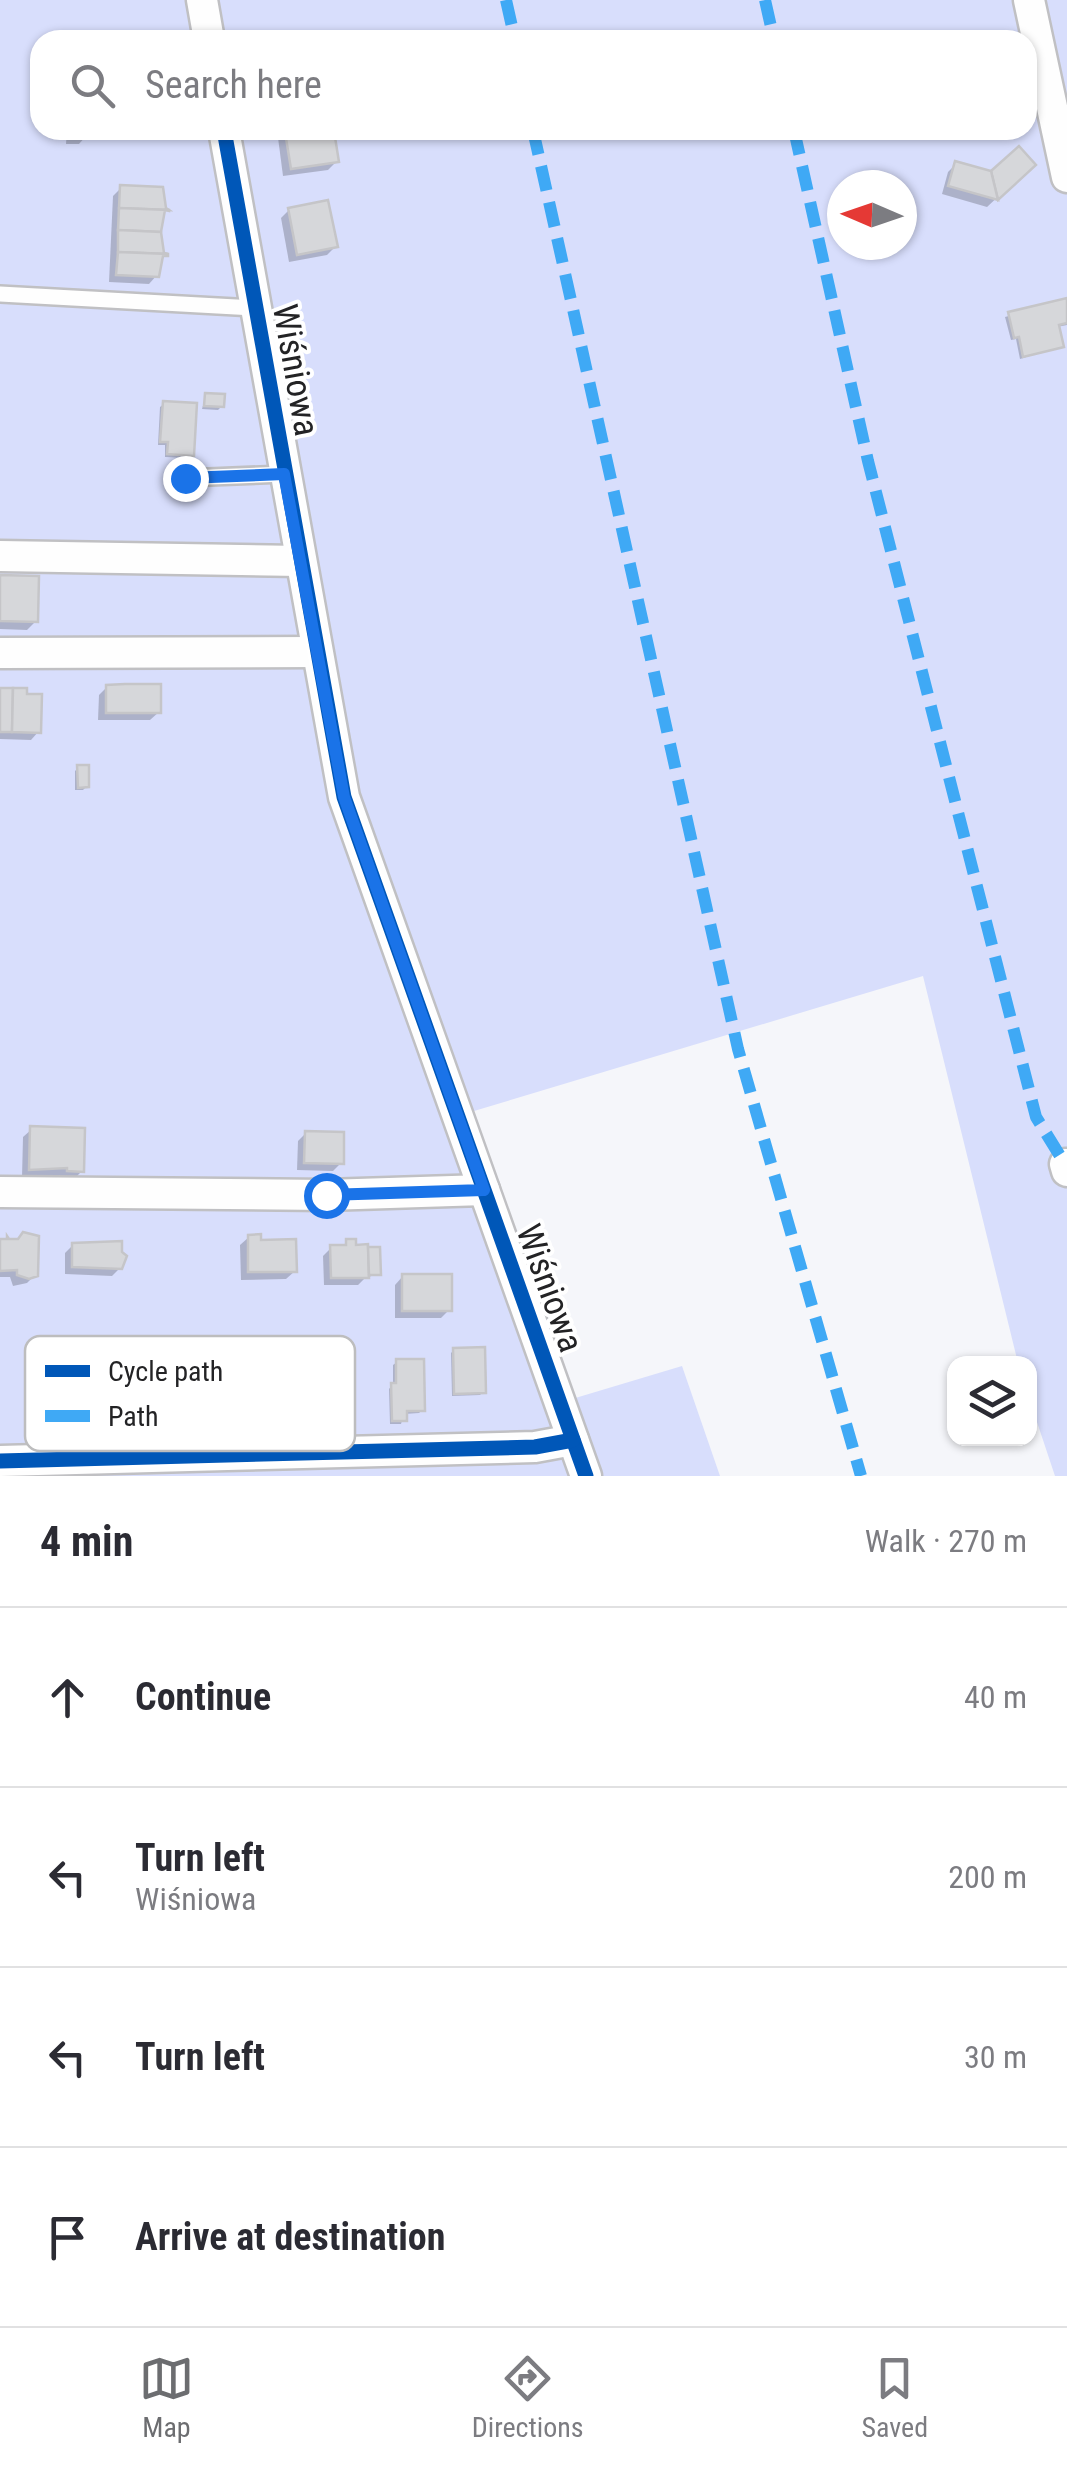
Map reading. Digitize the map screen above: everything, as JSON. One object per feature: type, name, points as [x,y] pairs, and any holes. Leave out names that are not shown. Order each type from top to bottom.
[{"type":"street","points":[[202,0],[207,30]]},
{"type":"street","points":[[1029,0],[1035,30]]},
{"type":"street","points":[[1037,37],[1067,177]]},
{"type":"street","name":"Wiśniowa","points":[[226,140],[344,797],[586,1476]]},
{"type":"street","points":[[0,556],[300,562]]},
{"type":"street","points":[[0,653],[317,652]]},
{"type":"street","points":[[0,1192],[326,1195],[484,1190]]},
{"type":"street","points":[[0,1461],[535,1447],[573,1440]]},
{"type":"lane","points":[[0,294],[254,308]]},
{"type":"lane","points":[[185,478],[284,474]]},
{"type":"shaded area","points":[[0,0],[1067,0],[1067,1476],[1055,1476],[1037,1422],[1037,1356],[1016,1356],[923,976],[464,1114],[590,1476],[0,1476]]},
{"type":"shaded area","points":[[682,1366],[720,1476],[599,1476],[572,1399]]},
{"type":"building","points":[[286,140],[335,140],[339,162],[291,169]]},
{"type":"building","points":[[1019,146],[1036,165],[998,200],[991,171]]},
{"type":"building","points":[[955,161],[991,171],[998,200],[948,186]]},
{"type":"building","points":[[120,185],[163,187],[169,210],[119,208]]},
{"type":"building","points":[[328,200],[338,247],[297,255],[288,208]]},
{"type":"building","points":[[119,208],[169,210],[169,211],[165,210],[161,232],[118,230]]},
{"type":"building","points":[[118,230],[161,232],[164,253],[168,254],[118,252]]},
{"type":"building","points":[[118,252],[168,256],[163,256],[159,277],[116,275]]},
{"type":"building","points":[[1067,298],[1067,323],[1059,325],[1064,347],[1023,357],[1008,312]]},
{"type":"building","points":[[205,393],[225,394],[224,407],[204,406]]},
{"type":"building","points":[[163,401],[197,403],[194,456],[167,454],[168,442],[160,442]]},
{"type":"building","points":[[0,575],[39,576],[38,622],[0,621]]},
{"type":"building","points":[[161,684],[161,713],[106,713],[106,685]]},
{"type":"building","points":[[0,688],[13,688],[12,732],[0,732]]},
{"type":"building","points":[[13,688],[27,688],[27,694],[42,694],[41,733],[12,732]]},
{"type":"building","points":[[77,765],[89,765],[89,787],[78,788]]},
{"type":"building","points":[[30,1126],[85,1128],[84,1172],[67,1168],[29,1170]]},
{"type":"building","points":[[305,1131],[344,1132],[344,1164],[304,1163]]},
{"type":"building","points":[[23,1232],[39,1236],[38,1276],[29,1279],[17,1275],[17,1270],[0,1271],[0,1239],[18,1239]]},
{"type":"building","points":[[261,1234],[261,1240],[296,1239],[297,1272],[248,1272],[248,1235]]},
{"type":"building","points":[[346,1239],[356,1239],[356,1245],[368,1244],[369,1278],[331,1278],[330,1245],[346,1245]]},
{"type":"building","points":[[122,1241],[122,1252],[127,1256],[122,1269],[72,1267],[72,1243]]},
{"type":"building","points":[[368,1247],[380,1247],[381,1275],[369,1275]]},
{"type":"building","points":[[402,1274],[452,1274],[452,1311],[402,1311]]},
{"type":"building","points":[[485,1347],[486,1393],[454,1394],[453,1348]]},
{"type":"building","points":[[396,1359],[424,1359],[425,1411],[407,1411],[407,1421],[392,1421],[391,1383],[396,1383]]},
{"type":"marked path","points":[[506,0],[513,30]]},
{"type":"marked path","points":[[765,0],[772,30]]},
{"type":"marked path","points":[[535,140],[738,1049],[861,1476]]},
{"type":"marked path","points":[[796,140],[868,461],[1036,1117],[1065,1164]]},
{"type":"cycle path","points":[[226,140],[344,797],[586,1476]]},
{"type":"cycle path","points":[[0,1461],[535,1447],[573,1440]]},
{"type":"route","points":[[185,478],[284,474],[344,797],[484,1190],[326,1195]]}]
